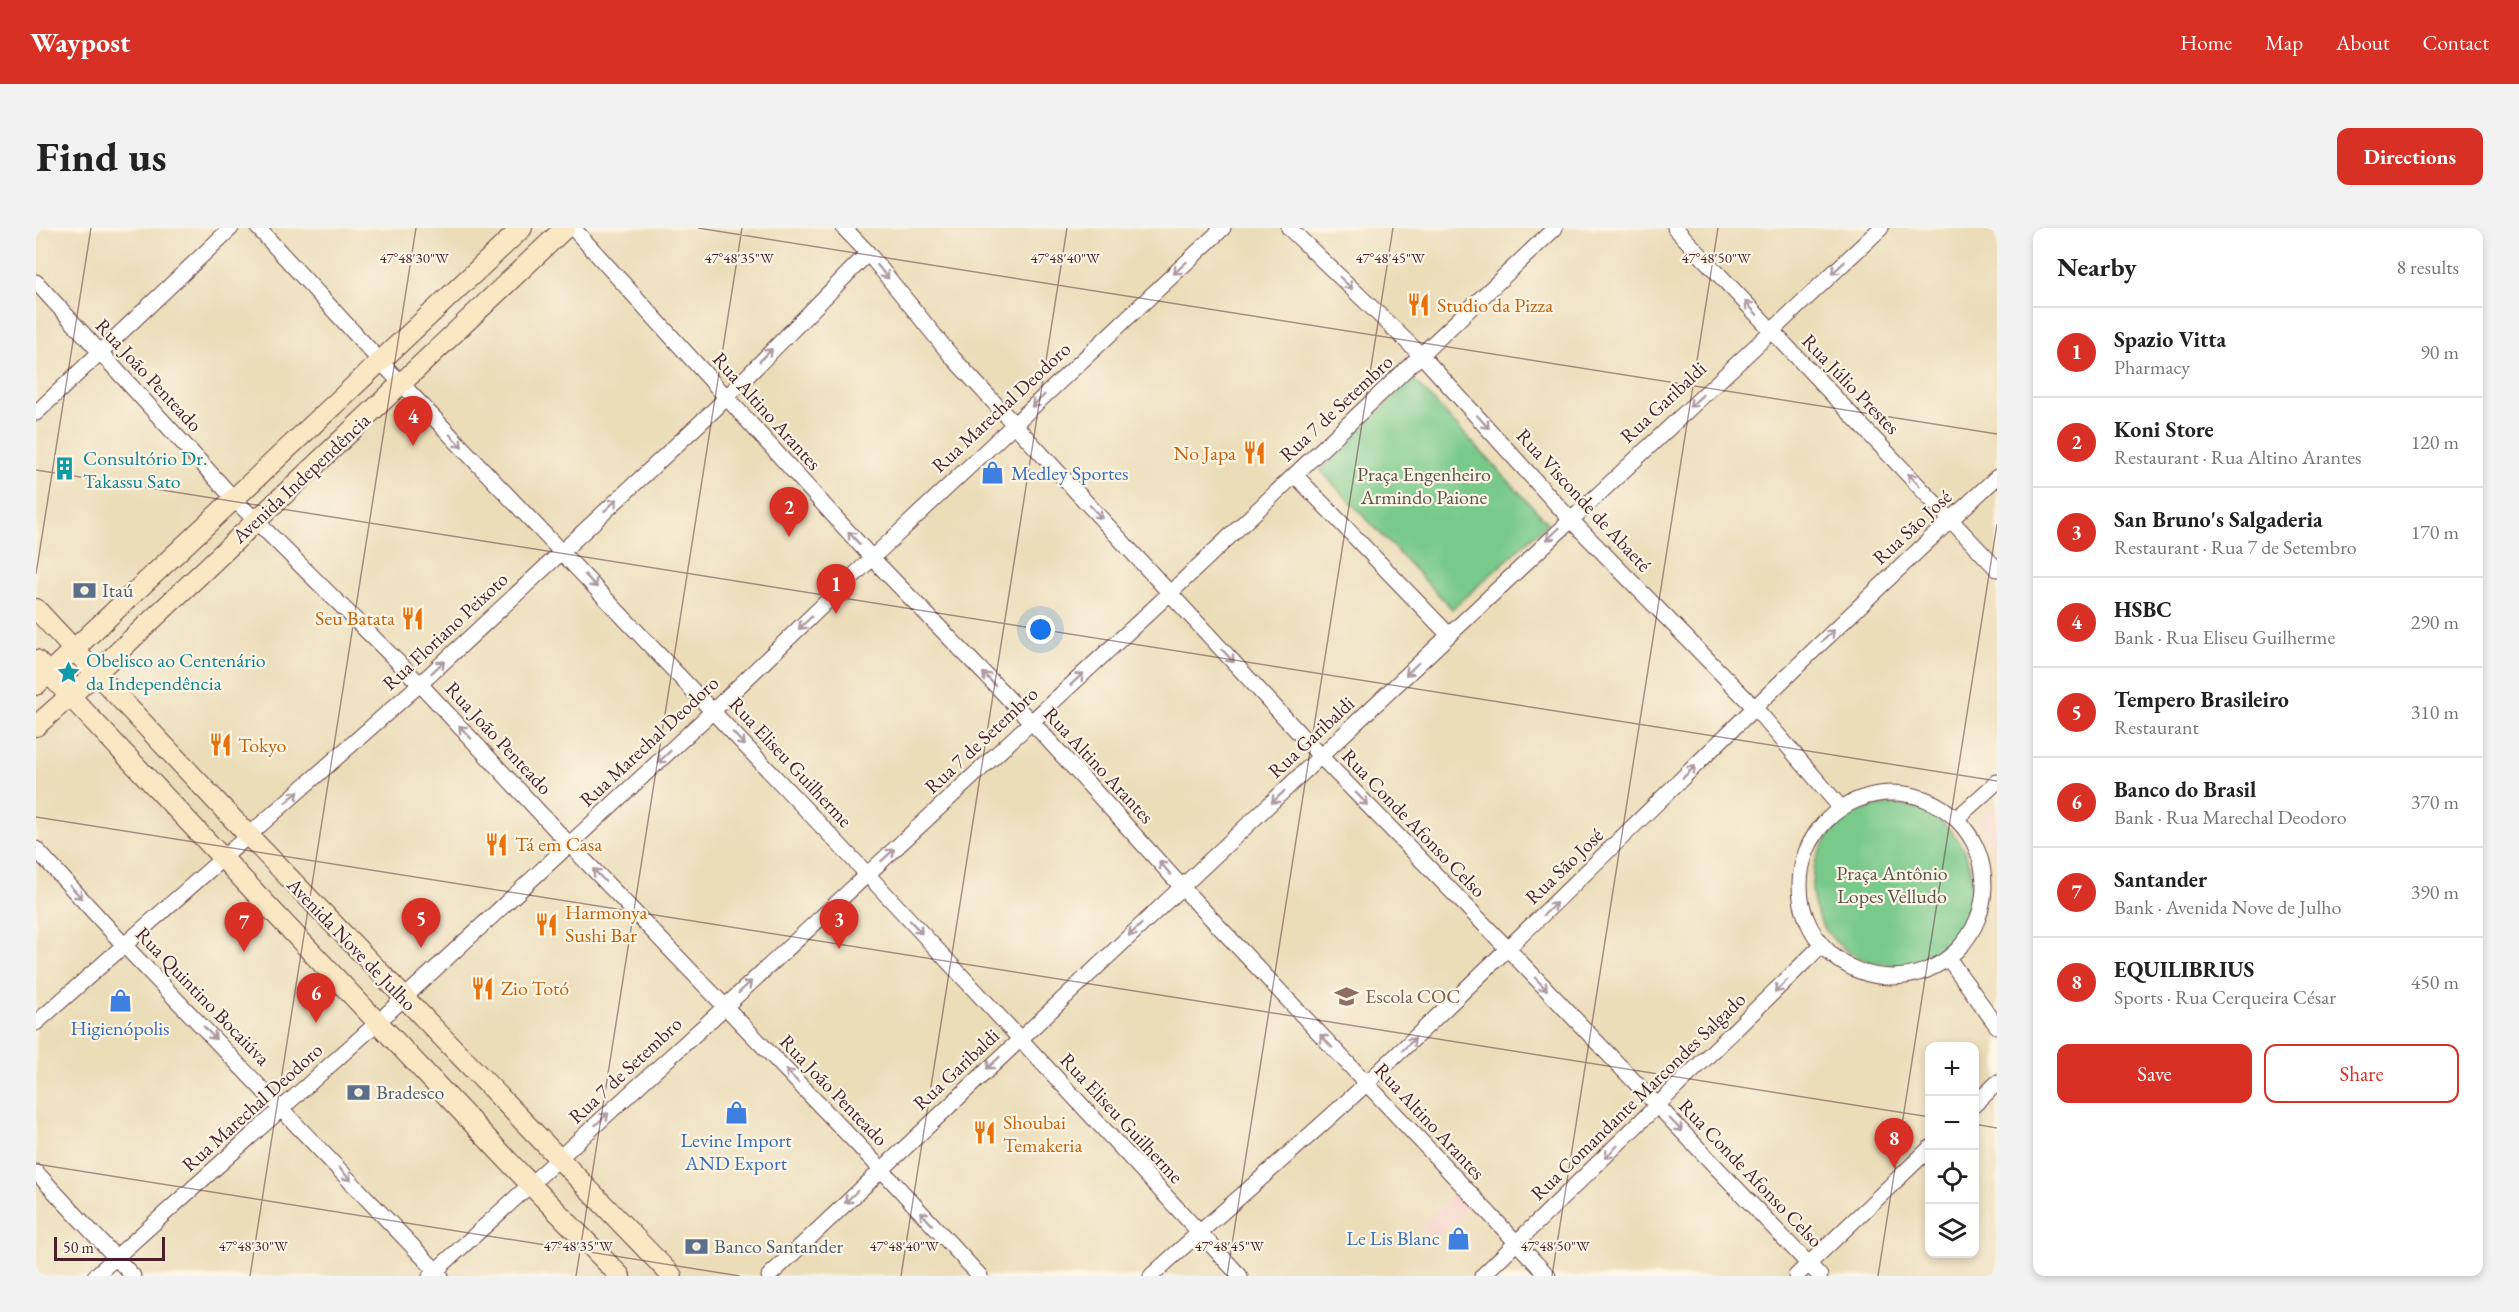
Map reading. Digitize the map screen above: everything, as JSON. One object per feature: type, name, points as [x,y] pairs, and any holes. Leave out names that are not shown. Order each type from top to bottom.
[{"type":"main road","name":"Avenida Independência","points":[[40,673],[75,650],[522,228]]},
{"type":"main road","name":"Avenida Independência","points":[[36,726],[96,673],[565,228]]},
{"type":"main road","name":"Avenida Nove de Julho","points":[[36,609],[403,998],[672,1276]]},
{"type":"main road","name":"Avenida Nove de Julho","points":[[40,673],[71,695],[531,1185],[620,1276]]},
{"type":"street","points":[[36,413],[231,228]]},
{"type":"street","name":"Rua Eliseu Guilherme","points":[[258,228],[381,362],[867,874],[1240,1276]]},
{"type":"street","name":"Rua Altino Arantes","points":[[573,228],[872,558],[1031,722],[1181,886],[1548,1276]]},
{"type":"street","name":"Rua Conde Afonso Celso","points":[[844,228],[952,357],[1321,757],[1820,1276]]},
{"type":"street","name":"Rua Marechal Deodoro","points":[[95,1276],[378,1022],[713,711],[1223,228]]},
{"type":"street","name":"Rua Visconde de Abaeté","points":[[1289,228],[1422,356],[1570,519],[1754,707],[1841,808]]},
{"type":"street","name":"Rua 7 de Setembro","points":[[435,1274],[1170,593],[1555,228]]},
{"type":"street","name":"Rua Júlio Prestes","points":[[1675,228],[1997,569]]},
{"type":"street","name":"Rua Garibaldi","points":[[769,1276],[1881,228]]},
{"type":"street","name":"Rua Floriano Peixoto","points":[[36,1023],[420,684],[726,397],[868,254]]},
{"type":"street","name":"Rua João Penteado","points":[[36,282],[235,500],[420,684],[569,844],[881,1168],[980,1276]]},
{"type":"street","points":[[1295,476],[1448,634]]},
{"type":"street","name":"Rua São José","points":[[1151,1276],[1366,1084],[1614,848],[1754,707],[1997,477]]},
{"type":"street","points":[[1956,819],[1997,782]]},
{"type":"street","points":[[1900,793],[1931,801],[1956,819],[1973,840],[1982,865],[1984,891],[1978,917],[1966,940],[1948,958],[1923,972],[1896,977],[1869,974],[1843,963],[1822,945],[1808,924],[1800,898],[1800,872],[1807,847],[1821,825],[1841,808],[1869,795],[1900,793]]},
{"type":"street","name":"Rua Quintino Bocaiúva","points":[[36,849],[123,944],[281,1107],[435,1274]]},
{"type":"street","name":"Rua Comandante Marcondes Salgado","points":[[1482,1276],[1822,945]]},
{"type":"street","points":[[1948,958],[1997,1026]]},
{"type":"street","points":[[1979,1100],[1997,1083]]},
{"type":"street","points":[[1796,1276],[1927,1150]]},
{"type":"street","points":[[36,1172],[133,1276]]},
{"type":"shaded area","points":[[1997,803],[1997,863],[1992,846],[1980,824],[1980,818]]},
{"type":"shaded area","points":[[1454,1194],[1464,1204],[1465,1213],[1431,1242],[1422,1226]]},
{"type":"green space","name":"Praça Engenheiro Armindo Paione","points":[[1412,378],[1548,523],[1452,609],[1320,470]]},
{"type":"green space","name":"Praça Antônio Lopes Velludo","points":[[1892,805],[1922,811],[1948,829],[1966,855],[1972,885],[1966,915],[1948,941],[1922,959],[1892,965],[1862,959],[1836,941],[1818,915],[1812,885],[1818,855],[1836,829],[1862,811]]},
{"type":"place","name":"Studio da Pizza","points":[[1419,305]]},
{"type":"place","name":"HSBC","points":[[413,446]]},
{"type":"place","name":"No Japa","points":[[1254,453]]},
{"type":"place","name":"Consultório Dr. Takassu Sato","points":[[65,469]]},
{"type":"place","name":"Medley Sportes","points":[[993,473]]},
{"type":"place","name":"Koni Store","points":[[789,537]]},
{"type":"place","name":"Itaú","points":[[84,590]]},
{"type":"place","name":"Spazio Vitta","points":[[836,614]]},
{"type":"place","name":"Seu Batata","points":[[413,618]]},
{"type":"place","name":"Obelisco ao Centenário da Independência","points":[[68,672]]},
{"type":"place","name":"Tokyo","points":[[220,745]]},
{"type":"place","name":"Tá em Casa","points":[[497,844]]},
{"type":"place","name":"Harmonya Sushi Bar","points":[[547,924]]},
{"type":"place","name":"Tempero Brasileiro","points":[[421,948]]},
{"type":"place","name":"San Bruno's Salgaderia","points":[[839,949]]},
{"type":"place","name":"Santander","points":[[244,952]]},
{"type":"place","name":"Zio Totó","points":[[483,988]]},
{"type":"place","name":"Escola COC","points":[[1347,996]]},
{"type":"place","name":"Higienópolis","points":[[120,1000]]},
{"type":"place","name":"Banco do Brasil","points":[[316,1023]]},
{"type":"place","name":"Bradesco","points":[[358,1092]]},
{"type":"place","name":"Levine Import AND Export","points":[[736,1112]]},
{"type":"place","name":"Shoubai Temakeria","points":[[985,1133]]},
{"type":"place","name":"EQUILIBRIUS","points":[[1894,1168]]},
{"type":"place","name":"Le Lis Blanc","points":[[1458,1238]]},
{"type":"place","name":"Banco Santander","points":[[696,1246]]}]
